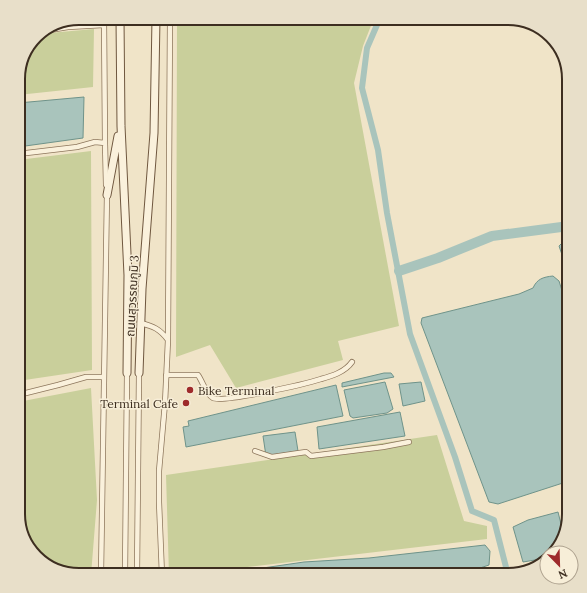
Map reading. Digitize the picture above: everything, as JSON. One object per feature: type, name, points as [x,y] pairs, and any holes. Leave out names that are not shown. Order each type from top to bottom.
[{"type":"main road","name":"ถนนสุวรรณภูมิ 3","points":[[120,25],[120,126],[128,275],[127,373]]},
{"type":"main road","name":"ถนนสุวรรณภูมิ 3","points":[[139,373],[140,323],[154,133],[156,25]]},
{"type":"main road","points":[[107,195],[120,126]]},
{"type":"street","points":[[60,28],[104,25],[107,195],[101,568]]},
{"type":"street","points":[[162,568],[159,475],[168,340],[170,25]]},
{"type":"street","points":[[25,153],[77,147],[95,142],[105,143]]},
{"type":"street","points":[[140,323],[159,330],[168,340]]},
{"type":"street","points":[[166,375],[198,375],[208,394],[213,398],[220,399],[319,380],[341,372],[349,367],[352,362]]},
{"type":"street","name":"ถนนสุวรรณภูมิ 3","points":[[126,568],[127,373]]},
{"type":"street","name":"ถนนสุวรรณภูมิ 3","points":[[137,568],[139,373]]},
{"type":"street","points":[[25,393],[86,376],[104,378]]},
{"type":"street","points":[[256,451],[272,457],[306,452],[311,456],[383,447],[408,442]]},
{"type":"green space","points":[[79,25],[93,25],[64,27]]},
{"type":"green space","points":[[177,25],[371,25],[363,46],[354,83],[399,326],[338,341],[343,360],[236,388],[210,345],[176,357]]},
{"type":"green space","points":[[94,29],[93,87],[25,94],[25,75],[31,55],[43,38],[51,33]]},
{"type":"green space","points":[[91,151],[92,370],[25,380],[25,159]]},
{"type":"green space","points":[[91,388],[97,500],[92,568],[68,567],[46,557],[38,550],[28,532],[25,514],[25,401]]},
{"type":"green space","points":[[437,435],[464,521],[487,526],[487,539],[238,568],[169,568],[166,475]]},
{"type":"water","points":[[84,97],[83,138],[25,146],[25,102]]},
{"type":"water","points":[[562,243],[562,255],[559,246]]},
{"type":"water","points":[[553,276],[559,281],[562,291],[562,483],[498,504],[489,502],[421,323],[422,318],[519,294],[533,288],[536,282],[546,277]]},
{"type":"water","points":[[384,373],[391,373],[394,377],[342,387],[342,383]]},
{"type":"water","points":[[385,382],[393,409],[387,413],[353,418],[350,416],[344,390]]},
{"type":"water","points":[[421,382],[425,401],[403,406],[399,384]]},
{"type":"water","points":[[336,385],[343,416],[186,447],[183,427],[189,426],[188,421]]},
{"type":"water","points":[[400,412],[405,436],[319,449],[317,427]]},
{"type":"water","points":[[295,432],[298,451],[266,456],[263,436]]},
{"type":"water","points":[[558,512],[561,524],[558,535],[552,545],[539,545],[539,558],[523,562],[513,527],[528,520]]},
{"type":"water","points":[[485,545],[490,551],[489,565],[480,568],[263,568],[304,562],[369,558]]},
{"type":"waterway","points":[[377,25],[367,48],[362,88],[378,150],[387,213],[410,334],[455,457],[472,511],[494,520],[506,568]]},
{"type":"waterway","points":[[399,271],[438,258],[492,236],[562,227]]},
{"type":"place","name":"Bike Terminal","points":[[190,390]]},
{"type":"place","name":"Terminal Cafe","points":[[186,403]]}]
